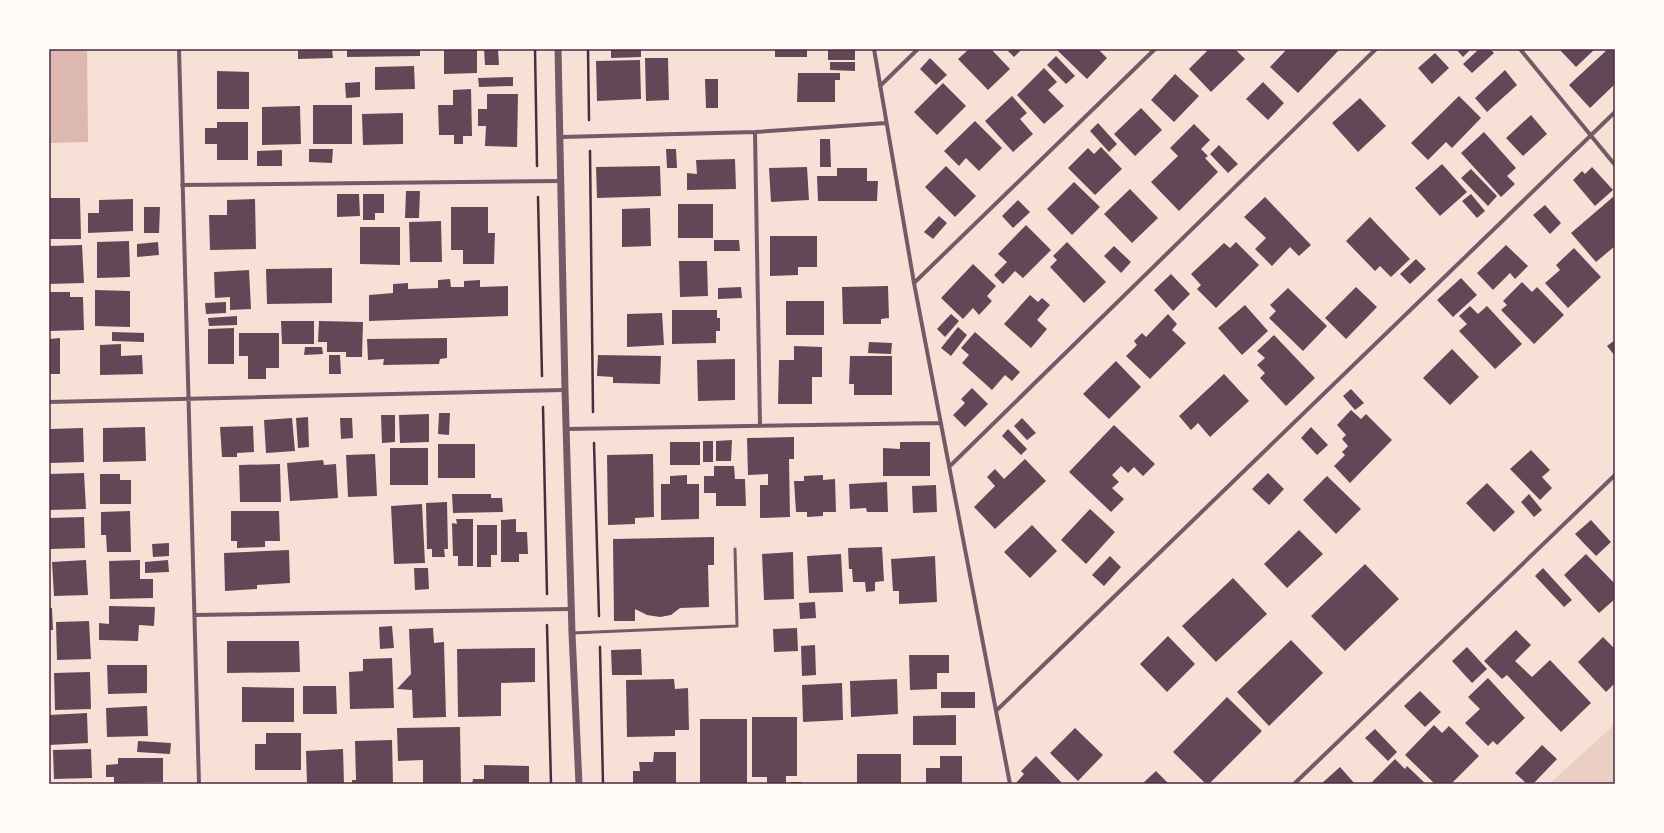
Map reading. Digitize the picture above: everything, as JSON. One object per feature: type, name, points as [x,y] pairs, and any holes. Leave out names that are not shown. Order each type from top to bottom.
[{"type":"street","points":[[179,49],[199,784]]},
{"type":"street","points":[[558,49],[562,181],[564,390],[567,428],[571,609],[579,784]]},
{"type":"street","points":[[874,49],[914,283],[1010,784]]},
{"type":"street","points":[[880,86],[918,49]]},
{"type":"street","points":[[914,283],[1155,49]]},
{"type":"street","points":[[950,466],[1376,49]]},
{"type":"street","points":[[1520,49],[1592,135],[1615,165]]},
{"type":"street","points":[[997,710],[1615,112]]},
{"type":"street","points":[[561,137],[756,132],[886,123]]},
{"type":"street","points":[[756,132],[760,425]]},
{"type":"street","points":[[182,185],[562,181]]},
{"type":"street","points":[[49,402],[542,392],[564,390]]},
{"type":"street","points":[[567,428],[940,423]]},
{"type":"street","points":[[1294,784],[1615,475]]},
{"type":"street","points":[[195,615],[571,609]]},
{"type":"lane","points":[[572,633],[737,626],[735,549]]},
{"type":"path","points":[[535,49],[550,784]]},
{"type":"shaded area","points":[[49,49],[87,49],[88,142],[49,143]]},
{"type":"shaded area","points":[[1615,724],[1615,784],[1549,784]]},
{"type":"building","points":[[298,49],[332,49],[333,58],[298,59]]},
{"type":"building","points":[[347,49],[420,49],[420,56],[347,57]]},
{"type":"building","points":[[444,49],[477,49],[477,73],[444,74]]},
{"type":"building","points":[[484,49],[498,49],[499,65],[485,65]]},
{"type":"building","points":[[611,49],[641,49],[641,57],[611,58]]},
{"type":"building","points":[[775,49],[807,49],[807,57],[775,57]]},
{"type":"building","points":[[828,49],[855,49],[855,60],[828,60]]},
{"type":"building","points":[[969,49],[991,49],[1010,69],[988,90],[958,59]]},
{"type":"building","points":[[1006,49],[1022,49],[1014,57]]},
{"type":"building","points":[[1060,49],[1098,49],[1107,58],[1087,79],[1058,51]]},
{"type":"building","points":[[1204,49],[1235,49],[1245,59],[1211,92],[1189,69],[1207,51]]},
{"type":"building","points":[[1287,49],[1340,49],[1298,93],[1270,67]]},
{"type":"building","points":[[1456,49],[1471,49],[1463,57]]},
{"type":"building","points":[[1479,49],[1490,49],[1494,53],[1472,73],[1463,64]]},
{"type":"building","points":[[1559,49],[1595,49],[1576,67]]},
{"type":"building","points":[[1608,49],[1615,49],[1615,84],[1590,108],[1569,85]]},
{"type":"building","points":[[1435,53],[1449,68],[1432,84],[1418,68]]},
{"type":"building","points":[[1056,56],[1075,76],[1066,84],[1047,65]]},
{"type":"building","points":[[645,58],[668,58],[669,100],[646,101]]},
{"type":"building","points":[[930,58],[947,75],[936,85],[920,69]]},
{"type":"building","points":[[640,60],[641,99],[597,101],[596,61]]},
{"type":"building","points":[[830,62],[855,62],[855,71],[830,70]]},
{"type":"building","points":[[414,66],[415,89],[375,90],[375,67]]},
{"type":"building","points":[[1044,68],[1057,82],[1048,90],[1064,106],[1044,124],[1017,95]]},
{"type":"building","points":[[1505,70],[1517,85],[1487,112],[1475,98]]},
{"type":"building","points":[[217,71],[249,72],[249,109],[217,109]]},
{"type":"building","points":[[798,73],[840,73],[840,80],[835,80],[835,102],[797,102]]},
{"type":"building","points":[[1175,74],[1199,96],[1174,122],[1151,100]]},
{"type":"building","points":[[513,77],[513,86],[479,87],[478,78]]},
{"type":"building","points":[[705,79],[718,79],[718,108],[706,108]]},
{"type":"building","points":[[360,82],[360,97],[346,98],[345,83]]},
{"type":"building","points":[[1263,82],[1284,103],[1268,120],[1246,99]]},
{"type":"building","points":[[943,83],[966,106],[937,135],[914,112]]},
{"type":"building","points":[[471,89],[472,136],[463,136],[463,144],[454,144],[454,135],[439,135],[438,105],[453,105],[453,90]]},
{"type":"building","points":[[487,94],[518,94],[517,147],[485,146],[486,126],[478,126],[478,109],[487,109]]},
{"type":"building","points":[[1012,96],[1027,113],[1020,119],[1033,134],[1013,152],[985,121]]},
{"type":"building","points":[[1459,96],[1481,118],[1452,148],[1446,142],[1428,160],[1411,143]]},
{"type":"building","points":[[1360,98],[1386,126],[1358,152],[1332,123]]},
{"type":"building","points":[[313,105],[352,105],[352,144],[313,144]]},
{"type":"building","points":[[300,106],[301,144],[262,145],[262,107]]},
{"type":"building","points":[[1141,108],[1162,130],[1135,156],[1114,134]]},
{"type":"building","points":[[403,113],[403,144],[363,145],[362,114]]},
{"type":"building","points":[[1531,115],[1547,134],[1523,156],[1506,138]]},
{"type":"building","points":[[975,121],[1002,148],[979,171],[966,158],[959,166],[944,151]]},
{"type":"building","points":[[217,122],[248,122],[248,160],[217,160],[217,144],[205,144],[205,128],[217,128]]},
{"type":"building","points":[[1098,123],[1117,144],[1109,152],[1090,131]]},
{"type":"building","points":[[1194,124],[1210,140],[1201,149],[1208,156],[1205,158],[1218,172],[1179,211],[1151,182],[1178,156],[1170,148]]},
{"type":"building","points":[[1484,132],[1516,168],[1507,176],[1515,184],[1501,197],[1461,153]]},
{"type":"building","points":[[820,139],[830,139],[831,167],[820,167]]},
{"type":"building","points":[[1219,145],[1238,164],[1228,173],[1210,154]]},
{"type":"building","points":[[1101,147],[1122,169],[1095,195],[1068,168],[1088,148],[1094,154]]},
{"type":"building","points":[[309,149],[333,149],[332,163],[309,162]]},
{"type":"building","points":[[666,149],[676,149],[677,168],[667,168]]},
{"type":"building","points":[[282,150],[282,166],[257,166],[257,151]]},
{"type":"building","points":[[735,159],[736,189],[687,190],[687,173],[697,174],[696,160]]},
{"type":"building","points":[[1442,164],[1467,192],[1440,216],[1415,188]]},
{"type":"building","points":[[660,166],[661,196],[597,198],[596,167]]},
{"type":"building","points":[[946,166],[976,196],[955,217],[925,187]]},
{"type":"building","points":[[807,167],[809,200],[771,202],[769,168]]},
{"type":"building","points":[[1592,167],[1613,190],[1595,206],[1573,180],[1582,171],[1585,174]]},
{"type":"building","points":[[837,168],[867,168],[867,181],[878,181],[877,201],[818,201],[817,176],[837,176]]},
{"type":"building","points":[[1471,169],[1497,196],[1488,206],[1461,178]]},
{"type":"building","points":[[1074,182],[1100,207],[1072,235],[1047,209]]},
{"type":"building","points":[[1130,189],[1158,218],[1132,243],[1104,214]]},
{"type":"building","points":[[406,191],[420,191],[419,218],[405,218]]},
{"type":"building","points":[[337,194],[359,194],[360,216],[337,217]]},
{"type":"building","points":[[363,194],[384,194],[384,213],[375,213],[375,220],[363,220]]},
{"type":"building","points":[[1471,194],[1485,211],[1477,218],[1462,201]]},
{"type":"building","points":[[1265,197],[1311,245],[1299,256],[1290,247],[1272,266],[1255,249],[1266,238],[1244,217]]},
{"type":"building","points":[[1613,197],[1615,200],[1615,246],[1596,262],[1571,233]]},
{"type":"building","points":[[49,198],[80,198],[81,239],[49,239]]},
{"type":"building","points":[[133,199],[133,231],[88,233],[88,213],[99,213],[99,200]]},
{"type":"building","points":[[255,199],[256,249],[210,250],[209,215],[227,215],[227,200]]},
{"type":"building","points":[[1018,200],[1030,212],[1013,228],[1002,216]]},
{"type":"building","points":[[678,204],[713,204],[713,238],[678,238]]},
{"type":"building","points":[[1545,205],[1561,223],[1550,234],[1533,215]]},
{"type":"building","points":[[144,207],[160,207],[159,233],[144,233]]},
{"type":"building","points":[[451,207],[488,207],[488,233],[495,233],[494,264],[463,264],[463,250],[451,250]]},
{"type":"building","points":[[650,208],[651,246],[622,247],[622,209]]},
{"type":"building","points":[[939,216],[947,223],[933,239],[924,232]]},
{"type":"building","points":[[1370,217],[1410,259],[1391,277],[1380,266],[1375,271],[1346,241]]},
{"type":"building","points":[[441,221],[442,262],[410,262],[409,222]]},
{"type":"building","points":[[1026,225],[1051,250],[1023,278],[1015,271],[1003,284],[994,275],[1007,262],[998,254]]},
{"type":"building","points":[[360,227],[400,227],[400,265],[360,264]]},
{"type":"building","points":[[770,236],[817,236],[817,267],[798,267],[798,275],[770,276]]},
{"type":"building","points":[[714,240],[739,240],[740,251],[714,251]]},
{"type":"building","points":[[129,241],[130,277],[97,278],[97,242]]},
{"type":"building","points":[[158,242],[159,255],[137,257],[137,244]]},
{"type":"building","points":[[1067,242],[1106,282],[1084,303],[1050,267],[1057,260],[1053,256]]},
{"type":"building","points":[[1236,242],[1259,265],[1216,308],[1197,289],[1201,285],[1191,274],[1224,243],[1230,248]]},
{"type":"building","points":[[82,245],[84,283],[49,284],[49,246]]},
{"type":"building","points":[[1506,245],[1528,266],[1515,279],[1510,273],[1493,290],[1477,273]]},
{"type":"building","points":[[1114,246],[1131,262],[1121,273],[1104,256]]},
{"type":"building","points":[[1574,248],[1601,277],[1568,308],[1545,283],[1560,270],[1556,265]]},
{"type":"building","points":[[1416,259],[1426,269],[1410,284],[1400,274]]},
{"type":"building","points":[[679,261],[707,261],[708,296],[680,297]]},
{"type":"building","points":[[973,264],[996,286],[987,296],[992,301],[979,315],[973,308],[963,319],[941,298]]},
{"type":"building","points":[[332,268],[332,303],[267,304],[266,269]]},
{"type":"building","points":[[249,270],[251,309],[230,310],[230,297],[215,298],[214,272]]},
{"type":"building","points":[[1171,274],[1190,294],[1173,311],[1154,290]]},
{"type":"building","points":[[1461,278],[1477,295],[1453,317],[1437,300]]},
{"type":"building","points":[[450,279],[451,287],[464,287],[464,281],[480,280],[480,287],[508,286],[508,316],[369,321],[369,295],[393,293],[393,284],[408,283],[408,289],[438,288],[438,280]]},
{"type":"building","points":[[1522,282],[1532,292],[1537,287],[1564,315],[1534,344],[1501,310],[1507,305],[1503,301]]},
{"type":"building","points":[[888,286],[889,318],[881,319],[881,324],[843,324],[842,287]]},
{"type":"building","points":[[741,287],[742,298],[718,299],[718,288]]},
{"type":"building","points":[[1356,287],[1377,307],[1346,339],[1325,318]]},
{"type":"building","points":[[1288,288],[1327,326],[1303,351],[1269,318],[1276,311],[1270,305]]},
{"type":"building","points":[[95,290],[130,291],[130,327],[95,326]]},
{"type":"building","points":[[49,292],[70,292],[70,297],[83,297],[84,330],[49,331]]},
{"type":"building","points":[[1030,295],[1038,302],[1042,298],[1050,305],[1037,320],[1047,329],[1031,348],[1004,324]]},
{"type":"building","points":[[786,301],[824,301],[824,335],[786,335]]},
{"type":"building","points":[[226,302],[226,313],[206,314],[205,303]]},
{"type":"building","points":[[1245,305],[1268,331],[1242,355],[1218,328]]},
{"type":"building","points":[[1470,306],[1478,314],[1487,306],[1522,344],[1495,369],[1459,331],[1467,324],[1459,316]]},
{"type":"building","points":[[672,310],[717,310],[717,318],[720,318],[720,331],[716,331],[716,343],[672,344]]},
{"type":"building","points":[[662,313],[664,345],[627,347],[627,314]]},
{"type":"building","points":[[951,314],[959,321],[945,337],[937,329]]},
{"type":"building","points":[[1168,314],[1177,324],[1172,330],[1186,343],[1150,379],[1126,356],[1137,345],[1134,341],[1142,333],[1146,337]]},
{"type":"building","points":[[237,316],[237,325],[209,326],[208,318]]},
{"type":"building","points":[[281,321],[314,321],[314,344],[282,344]]},
{"type":"building","points":[[319,321],[363,322],[362,357],[346,357],[346,352],[327,352],[327,342],[318,342]]},
{"type":"building","points":[[958,327],[967,335],[951,356],[941,348]]},
{"type":"building","points":[[234,328],[234,364],[208,364],[208,329]]},
{"type":"building","points":[[112,332],[144,333],[144,342],[112,341]]},
{"type":"building","points":[[975,332],[1020,372],[1012,381],[1005,375],[992,390],[962,363],[969,355],[961,348]]},
{"type":"building","points":[[239,333],[279,333],[279,368],[266,368],[266,379],[248,379],[248,356],[239,356]]},
{"type":"building","points":[[1274,335],[1315,378],[1286,406],[1260,378],[1265,373],[1257,365],[1265,358],[1257,351]]},
{"type":"building","points":[[60,338],[60,374],[49,374],[49,339]]},
{"type":"building","points":[[447,338],[447,358],[440,359],[439,364],[383,365],[384,359],[368,360],[367,339]]},
{"type":"building","points":[[1615,340],[1615,356],[1607,346]]},
{"type":"building","points":[[869,342],[892,343],[891,354],[868,353]]},
{"type":"building","points":[[121,344],[121,356],[142,355],[143,374],[100,375],[100,345]]},
{"type":"building","points":[[794,346],[822,347],[822,377],[812,377],[812,404],[778,404],[779,360],[794,360]]},
{"type":"building","points":[[305,347],[322,347],[323,354],[304,355]]},
{"type":"building","points":[[1452,349],[1479,377],[1450,405],[1423,378]]},
{"type":"building","points":[[329,355],[340,355],[341,374],[329,374]]},
{"type":"building","points":[[598,355],[661,356],[660,384],[613,383],[613,377],[597,376]]},
{"type":"building","points":[[850,356],[892,356],[892,395],[854,395],[854,384],[849,384]]},
{"type":"building","points":[[735,359],[735,400],[698,401],[697,360]]},
{"type":"building","points":[[1116,361],[1141,387],[1109,419],[1083,394]]},
{"type":"building","points":[[1224,374],[1249,401],[1210,437],[1198,423],[1191,430],[1179,416]]},
{"type":"building","points":[[972,388],[988,404],[965,427],[953,415],[965,403],[961,399]]},
{"type":"building","points":[[1351,389],[1364,403],[1355,410],[1343,396]]},
{"type":"building","points":[[1351,410],[1361,419],[1366,414],[1392,440],[1350,483],[1334,466],[1345,455],[1342,452],[1348,446],[1342,439],[1346,435],[1337,425]]},
{"type":"building","points":[[439,413],[450,413],[449,435],[438,434]]},
{"type":"building","points":[[429,414],[429,442],[400,443],[399,415]]},
{"type":"building","points":[[381,415],[395,415],[395,442],[382,443]]},
{"type":"building","points":[[308,417],[309,447],[298,448],[296,418]]},
{"type":"building","points":[[292,418],[295,451],[266,453],[264,420]]},
{"type":"building","points":[[340,418],[352,418],[353,438],[341,439]]},
{"type":"building","points":[[1022,418],[1036,433],[1027,440],[1014,426]]},
{"type":"building","points":[[1114,425],[1155,464],[1143,476],[1134,467],[1128,473],[1121,466],[1112,475],[1119,482],[1112,488],[1124,499],[1111,512],[1069,472]]},
{"type":"building","points":[[253,426],[254,452],[237,453],[237,457],[222,457],[220,427]]},
{"type":"building","points":[[145,427],[146,461],[103,462],[103,428]]},
{"type":"building","points":[[1311,427],[1328,445],[1317,455],[1301,438]]},
{"type":"building","points":[[83,428],[84,462],[49,463],[49,429]]},
{"type":"building","points":[[1008,429],[1027,449],[1021,455],[1002,436]]},
{"type":"building","points":[[794,437],[794,459],[789,459],[790,517],[760,518],[760,485],[768,485],[768,474],[748,475],[747,438]]},
{"type":"building","points":[[732,440],[731,461],[716,461],[716,441]]},
{"type":"building","points":[[703,441],[713,441],[713,462],[703,462]]},
{"type":"building","points":[[670,442],[700,442],[700,465],[670,465]]},
{"type":"building","points":[[900,442],[930,442],[930,476],[883,476],[883,448],[900,449]]},
{"type":"building","points":[[438,444],[475,444],[475,478],[438,478]]},
{"type":"building","points":[[390,448],[428,448],[428,485],[390,485]]},
{"type":"building","points":[[1531,450],[1550,470],[1542,477],[1552,488],[1540,500],[1510,469]]},
{"type":"building","points":[[375,454],[377,496],[348,497],[346,455]]},
{"type":"building","points":[[653,454],[654,517],[635,518],[635,524],[608,525],[607,455]]},
{"type":"building","points":[[1025,459],[1046,481],[995,529],[974,507],[995,486],[987,477],[995,469],[1004,479]]},
{"type":"building","points":[[323,460],[324,465],[336,464],[338,498],[290,501],[287,463]]},
{"type":"building","points":[[280,464],[281,502],[240,502],[239,465]]},
{"type":"building","points":[[714,466],[734,466],[735,479],[745,479],[746,506],[716,506],[716,493],[704,493],[704,476],[714,476]]},
{"type":"building","points":[[84,473],[86,509],[49,510],[49,474]]},
{"type":"building","points":[[1268,473],[1284,489],[1269,505],[1252,489]]},
{"type":"building","points":[[100,474],[120,474],[120,480],[131,480],[131,504],[100,504]]},
{"type":"building","points":[[687,475],[687,484],[699,484],[699,519],[661,520],[661,484],[670,484],[670,476]]},
{"type":"building","points":[[823,475],[823,480],[835,479],[836,512],[823,512],[823,516],[807,517],[807,512],[796,512],[794,481],[804,481],[804,476]]},
{"type":"building","points":[[1327,476],[1361,509],[1336,534],[1303,500]]},
{"type":"building","points":[[887,482],[888,512],[867,512],[866,508],[850,509],[849,484]]},
{"type":"building","points":[[1487,483],[1515,512],[1494,532],[1466,503]]},
{"type":"building","points":[[936,485],[937,512],[913,513],[912,486]]},
{"type":"building","points":[[452,494],[491,494],[491,498],[502,498],[503,512],[453,513]]},
{"type":"building","points":[[1529,494],[1542,510],[1534,517],[1521,502]]},
{"type":"building","points":[[447,502],[448,549],[444,549],[445,557],[432,557],[432,549],[427,549],[426,503]]},
{"type":"building","points":[[422,504],[425,563],[394,564],[391,506]]},
{"type":"building","points":[[1090,509],[1115,532],[1086,564],[1061,540]]},
{"type":"building","points":[[130,511],[131,552],[107,552],[106,535],[101,535],[101,512]]},
{"type":"building","points":[[231,511],[279,511],[280,541],[265,541],[265,547],[237,548],[237,541],[231,541]]},
{"type":"building","points":[[84,517],[85,548],[49,549],[49,518]]},
{"type":"building","points":[[456,519],[473,519],[473,566],[458,566],[458,556],[453,556],[452,523],[457,524]]},
{"type":"building","points":[[516,519],[516,532],[527,532],[528,554],[519,554],[519,562],[501,562],[501,520]]},
{"type":"building","points":[[1591,520],[1611,542],[1596,556],[1575,534]]},
{"type":"building","points":[[477,525],[497,525],[497,555],[491,555],[491,567],[477,567]]},
{"type":"building","points":[[1032,525],[1057,551],[1030,578],[1004,552]]},
{"type":"building","points":[[1299,530],[1323,554],[1287,588],[1264,564]]},
{"type":"building","points":[[714,537],[714,565],[708,565],[709,607],[680,608],[671,615],[660,617],[647,615],[635,609],[635,621],[614,621],[613,539]]},
{"type":"building","points":[[169,543],[169,556],[153,557],[152,544]]},
{"type":"building","points":[[882,547],[884,581],[875,582],[875,591],[866,592],[865,582],[853,582],[852,569],[849,569],[848,548]]},
{"type":"building","points":[[289,550],[290,583],[257,585],[257,589],[225,591],[224,553]]},
{"type":"building","points":[[793,552],[794,599],[764,600],[762,554]]},
{"type":"building","points":[[841,554],[843,592],[809,593],[807,556]]},
{"type":"building","points":[[1586,554],[1615,584],[1615,599],[1599,613],[1564,575]]},
{"type":"building","points":[[935,556],[937,602],[899,604],[899,591],[893,591],[891,559]]},
{"type":"building","points":[[1110,556],[1121,567],[1104,586],[1092,575]]},
{"type":"building","points":[[86,560],[88,595],[54,596],[52,562]]},
{"type":"building","points":[[140,560],[140,579],[153,579],[153,598],[110,599],[109,561]]},
{"type":"building","points":[[168,560],[169,572],[145,573],[145,562]]},
{"type":"building","points":[[1365,564],[1399,599],[1345,651],[1311,616]]},
{"type":"building","points":[[414,568],[428,568],[429,589],[415,590]]},
{"type":"building","points":[[1543,568],[1572,600],[1564,607],[1535,576]]},
{"type":"building","points":[[1233,578],[1267,614],[1216,662],[1182,626]]},
{"type":"building","points":[[815,602],[816,618],[800,619],[799,603]]},
{"type":"building","points":[[109,606],[155,607],[154,626],[139,625],[138,641],[99,640],[99,623],[109,624]]},
{"type":"building","points":[[49,608],[52,608],[53,630],[49,630]]},
{"type":"building","points":[[89,621],[91,659],[57,660],[56,622]]},
{"type":"building","points":[[392,626],[394,648],[380,649],[379,627]]},
{"type":"building","points":[[433,628],[434,643],[444,642],[446,717],[413,718],[412,690],[397,689],[411,674],[409,629]]},
{"type":"building","points":[[797,628],[798,651],[774,652],[773,629]]},
{"type":"building","points":[[1516,630],[1531,645],[1515,661],[1532,677],[1550,660],[1591,703],[1561,732],[1507,675],[1502,679],[1484,661]]},
{"type":"building","points":[[1168,636],[1195,664],[1167,692],[1140,664]]},
{"type":"building","points":[[1603,637],[1615,649],[1615,683],[1606,692],[1578,662]]},
{"type":"building","points":[[1291,640],[1323,673],[1269,726],[1237,692]]},
{"type":"building","points":[[227,641],[299,641],[300,672],[227,673]]},
{"type":"building","points":[[815,645],[816,675],[802,676],[801,646]]},
{"type":"building","points":[[1467,647],[1487,669],[1472,683],[1452,661]]},
{"type":"building","points":[[535,648],[535,682],[501,683],[501,716],[458,717],[457,649]]},
{"type":"building","points":[[641,649],[642,675],[612,675],[611,650]]},
{"type":"building","points":[[909,655],[949,655],[949,673],[937,673],[937,689],[910,690]]},
{"type":"building","points":[[392,658],[394,708],[350,709],[349,672],[363,671],[363,659]]},
{"type":"building","points":[[107,665],[147,665],[147,693],[108,694]]},
{"type":"building","points":[[90,672],[91,709],[55,710],[54,673]]},
{"type":"building","points":[[1488,678],[1525,718],[1497,745],[1493,741],[1488,746],[1465,723],[1480,709],[1468,697]]},
{"type":"building","points":[[674,679],[675,689],[688,688],[689,730],[675,730],[675,736],[627,737],[626,680]]},
{"type":"building","points":[[897,679],[898,714],[851,717],[850,681]]},
{"type":"building","points":[[842,683],[843,720],[803,722],[802,685]]},
{"type":"building","points":[[303,686],[336,686],[337,714],[303,714]]},
{"type":"building","points":[[242,687],[294,688],[294,722],[242,722]]},
{"type":"building","points":[[1420,691],[1441,712],[1425,727],[1404,706]]},
{"type":"building","points":[[941,692],[975,692],[975,708],[941,708]]},
{"type":"building","points":[[1227,697],[1262,731],[1209,784],[1206,784],[1173,752]]},
{"type":"building","points":[[147,706],[148,736],[107,737],[106,708]]},
{"type":"building","points":[[87,713],[88,743],[49,745],[49,715]]},
{"type":"building","points":[[956,715],[956,745],[913,745],[913,716]]},
{"type":"building","points":[[752,717],[797,717],[797,776],[786,776],[786,784],[767,784],[767,777],[752,777]]},
{"type":"building","points":[[700,719],[747,719],[747,783],[700,783]]},
{"type":"building","points":[[1434,725],[1442,733],[1449,726],[1479,756],[1451,784],[1435,784],[1405,755]]},
{"type":"building","points":[[460,727],[461,784],[423,784],[423,760],[398,761],[397,728]]},
{"type":"building","points":[[1075,728],[1103,755],[1078,781],[1050,753]]},
{"type":"building","points":[[1375,729],[1397,752],[1388,761],[1365,738]]},
{"type":"building","points":[[266,733],[301,733],[301,770],[255,770],[255,744],[266,744]]},
{"type":"building","points":[[392,740],[393,784],[352,784],[352,780],[356,780],[355,741]]},
{"type":"building","points":[[138,741],[171,743],[170,754],[137,752]]},
{"type":"building","points":[[1542,745],[1557,759],[1533,784],[1527,784],[1515,773]]},
{"type":"building","points":[[91,749],[92,778],[54,779],[53,750]]},
{"type":"building","points":[[343,749],[344,784],[307,784],[306,751]]},
{"type":"building","points":[[654,752],[676,752],[676,784],[633,784],[633,771],[640,771],[639,762],[653,762]]},
{"type":"building","points":[[857,754],[901,754],[901,784],[857,784]]},
{"type":"building","points":[[940,756],[962,756],[962,784],[926,784],[926,768],[940,768]]},
{"type":"building","points":[[1036,756],[1063,784],[1015,784],[1024,774],[1021,771]]},
{"type":"building","points":[[118,758],[163,758],[163,782],[114,783],[114,777],[106,777],[106,765],[118,764]]},
{"type":"building","points":[[1395,759],[1405,769],[1407,766],[1426,784],[1370,784]]},
{"type":"building","points":[[484,765],[529,766],[529,784],[472,784],[473,779],[484,779]]},
{"type":"building","points":[[1340,767],[1355,784],[1321,784]]},
{"type":"building","points":[[1156,771],[1169,784],[1142,784]]},
{"type":"building","points":[[791,782],[802,782],[802,784],[791,784]]}]
